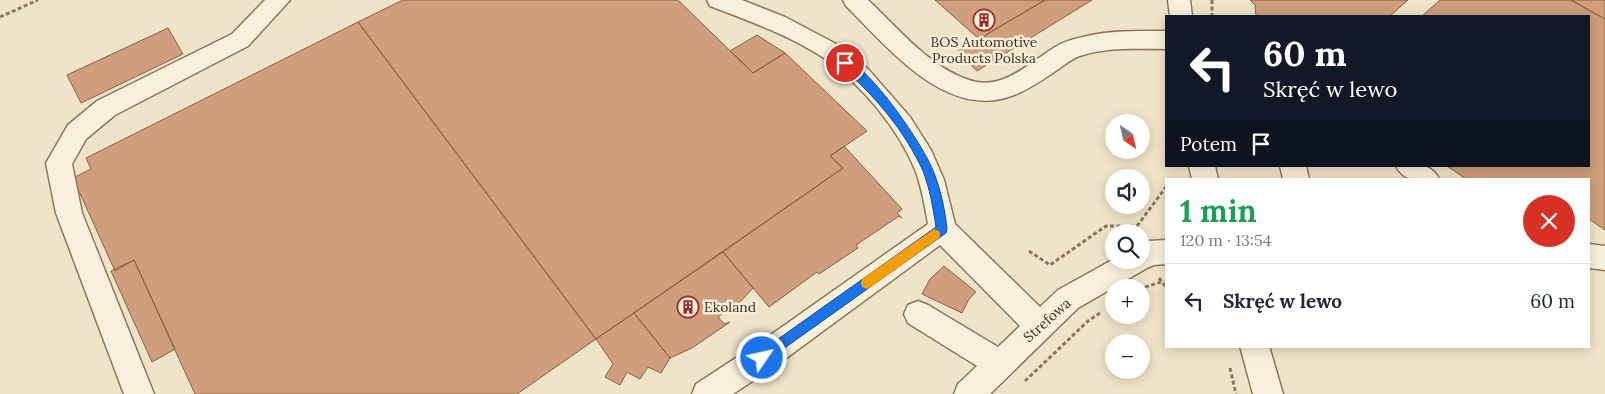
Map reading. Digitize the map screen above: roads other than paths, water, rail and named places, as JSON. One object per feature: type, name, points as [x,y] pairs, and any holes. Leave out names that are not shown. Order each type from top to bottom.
[{"type":"street","points":[[139,394],[69,213],[59,163],[77,132],[106,108],[240,40],[279,0]]},
{"type":"street","points":[[718,0],[772,21],[832,52],[870,85],[909,135],[928,171],[937,199],[942,229],[1039,326]]},
{"type":"street","points":[[854,0],[925,67],[950,83],[975,91],[996,92],[1010,89],[1071,49],[1101,41],[1165,40]]},
{"type":"street","points":[[1180,0],[1181,15]]},
{"type":"street","points":[[1410,167],[1425,178]]},
{"type":"street","points":[[707,394],[775,349],[942,229]]},
{"type":"street","points":[[1150,253],[1165,252]]},
{"type":"street","points":[[1590,256],[1605,258]]},
{"type":"street","name":"Strefowa","points":[[969,394],[1068,299],[1121,269]]},
{"type":"street","points":[[918,314],[1000,364]]},
{"type":"street","points":[[1255,348],[1268,394]]},
{"type":"place","name":"BOS Automotive Products Polska","points":[[984,20]]},
{"type":"place","name":"Ekoland","points":[[688,307]]}]
